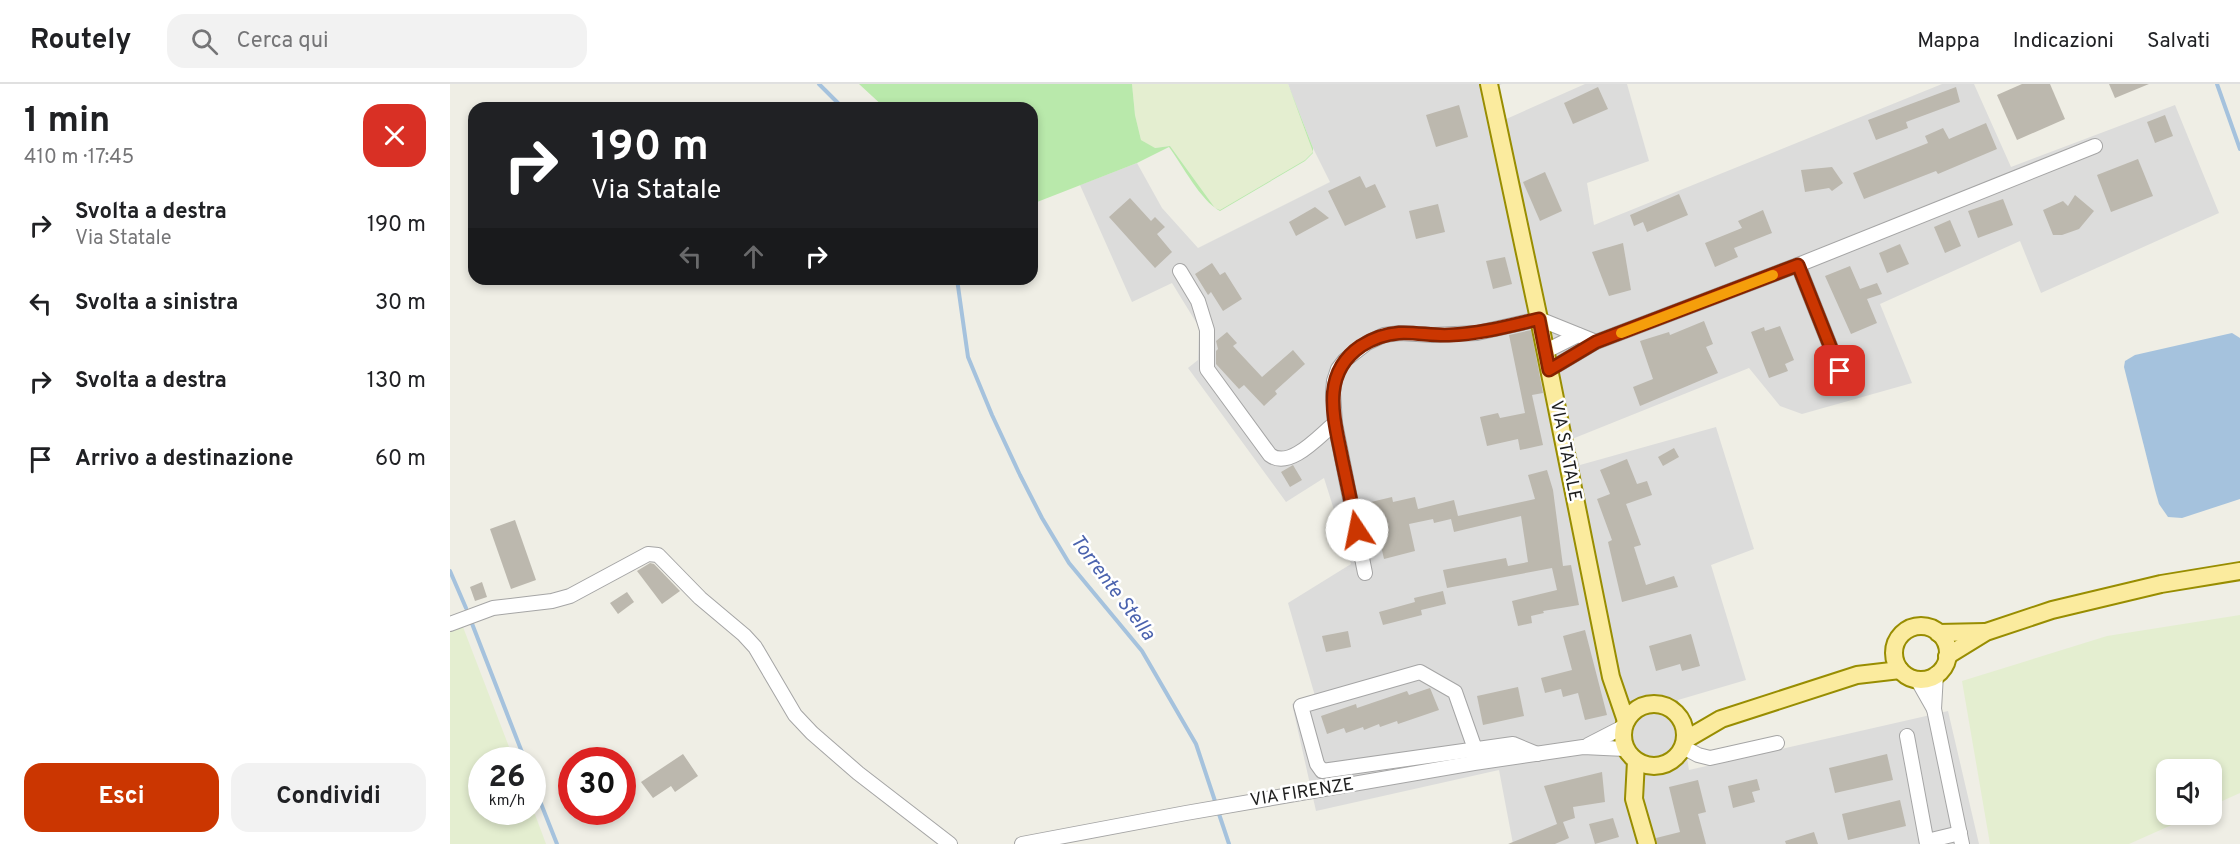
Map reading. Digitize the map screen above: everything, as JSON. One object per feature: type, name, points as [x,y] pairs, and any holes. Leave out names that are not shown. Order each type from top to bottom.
[{"type":"main road","name":"VIA STATALE","points":[[1489,84],[1546,351],[1611,677],[1624,724]]},
{"type":"main road","points":[[1947,656],[1986,632],[2052,610],[2161,584],[2240,571]]},
{"type":"main road","points":[[1914,627],[1926,627],[1938,633],[1944,641],[1947,656],[1944,666],[1936,674],[1917,679],[1900,670],[1895,661],[1895,647],[1902,633],[1914,627]]},
{"type":"main road","points":[[1938,633],[1986,632]]},
{"type":"main road","points":[[1857,675],[1895,647]]},
{"type":"main road","points":[[1630,755],[1653,767],[1666,765],[1673,760],[1684,743],[1721,719],[1857,675],[1900,670]]},
{"type":"main road","points":[[1611,677],[1629,693],[1649,704],[1666,706],[1680,717],[1683,724],[1684,743]]},
{"type":"main road","points":[[1647,844],[1634,799],[1630,755],[1622,736],[1624,724],[1631,713],[1649,704]]},
{"type":"main road","points":[[1680,717],[1721,719]]},
{"type":"main road","points":[[1641,818],[1645,785],[1653,767]]},
{"type":"street","points":[[1549,370],[1596,342],[1798,265],[2095,146]]},
{"type":"street","points":[[1798,265],[1840,371]]},
{"type":"street","points":[[1179,271],[1198,301],[1207,330],[1207,369],[1270,455],[1279,460],[1291,458],[1335,423]]},
{"type":"street","points":[[1365,573],[1335,423],[1333,393],[1338,369],[1345,360],[1367,343],[1384,335],[1477,333],[1539,319],[1596,342]]},
{"type":"street","points":[[1546,351],[1578,335]]},
{"type":"street","points":[[450,624],[493,608],[552,601],[570,596],[648,555],[658,555],[692,590],[744,634],[755,647],[795,715],[812,733],[858,773],[950,844]]},
{"type":"street","points":[[1475,749],[1455,692],[1420,672],[1301,706],[1317,764],[1322,771],[1513,744],[1537,754]]},
{"type":"street","points":[[1907,736],[1927,842],[1961,839],[1934,709],[1936,674]]},
{"type":"street","points":[[1917,679],[1934,709]]},
{"type":"street","points":[[1583,747],[1607,737],[1624,724]]},
{"type":"street","points":[[1684,743],[1698,755],[1710,758],[1777,743]]},
{"type":"street","points":[[1583,747],[1630,755]]},
{"type":"street","name":"VIA FIRENZE","points":[[1022,844],[1263,799],[1583,747]]},
{"type":"shaded area","points":[[1288,84],[1502,84],[1495,87],[1504,120],[1585,84],[1627,84],[1649,161],[1587,183],[1594,225],[1942,84],[1974,84],[2011,167],[2175,105],[2219,213],[2041,293],[2020,241],[1880,304],[1912,383],[1802,414],[1780,406],[1749,368],[1572,439],[1580,465],[1716,427],[1754,549],[1711,565],[1746,680],[1678,700],[1689,770],[1948,711],[1979,844],[1513,844],[1499,770],[1316,811],[1292,704],[1315,696],[1288,603],[1351,564],[1324,478],[1286,502],[1188,368],[1198,360],[1199,327],[1172,283],[1132,302],[1080,185],[1137,163],[1162,208],[1198,248],[1330,182],[1313,148]]},
{"type":"green space","points":[[859,84],[1132,84],[1135,115],[1141,140],[1155,148],[1170,146],[1214,207],[1199,191],[1169,147],[1137,163],[1038,202],[1038,102],[878,102]]},
{"type":"green space","points":[[1132,84],[1288,84],[1313,152],[1305,160],[1220,210],[1215,208],[1170,146],[1154,148],[1141,140],[1135,115]]},
{"type":"green space","points":[[1288,84],[1313,148],[1313,152]]},
{"type":"green space","points":[[1313,152],[1305,161],[1220,211],[1217,209],[1220,210],[1305,160]]},
{"type":"green space","points":[[2240,615],[2240,793],[2222,801],[2222,759],[2156,759],[2156,825],[2172,825],[2129,844],[1990,844],[1962,681],[2107,636]]},
{"type":"green space","points":[[463,627],[509,747],[468,747],[468,825],[539,825],[546,844],[450,844],[450,629]]},
{"type":"water","points":[[2232,333],[2240,338],[2240,499],[2182,518],[2168,517],[2159,504],[2155,490],[2124,367],[2125,361],[2135,355]]},
{"type":"building","points":[[2022,84],[2050,84],[2065,119],[2017,140],[1997,95]]},
{"type":"building","points":[[2109,84],[2149,84],[2115,98]]},
{"type":"building","points":[[1598,87],[1608,109],[1573,124],[1564,103]]},
{"type":"building","points":[[1956,87],[1960,102],[1906,122],[1908,128],[1876,140],[1868,120]]},
{"type":"building","points":[[1459,105],[1468,137],[1436,147],[1426,115]]},
{"type":"building","points":[[2165,115],[2173,136],[2155,143],[2147,122]]},
{"type":"building","points":[[1986,123],[1997,149],[1938,174],[1936,171],[1864,199],[1853,173],[1928,143],[1925,136],[1943,128],[1949,139]]},
{"type":"building","points":[[2138,159],[2153,196],[2111,212],[2097,175]]},
{"type":"building","points":[[1832,167],[1843,183],[1832,191],[1829,188],[1805,192],[1801,170]]},
{"type":"building","points":[[1545,172],[1562,211],[1540,221],[1523,182]]},
{"type":"building","points":[[1360,176],[1366,188],[1375,184],[1386,207],[1345,226],[1328,191]]},
{"type":"building","points":[[1679,194],[1688,215],[1647,232],[1643,222],[1634,226],[1630,215]]},
{"type":"building","points":[[2075,195],[2094,211],[2079,229],[2062,235],[2053,235],[2043,210],[2063,201],[2068,206]]},
{"type":"building","points":[[1130,198],[1151,221],[1155,217],[1165,227],[1157,234],[1172,252],[1155,268],[1109,217]]},
{"type":"building","points":[[2003,199],[2013,225],[1978,238],[1968,211]]},
{"type":"building","points":[[1438,204],[1445,232],[1416,239],[1409,211]]},
{"type":"building","points":[[1315,207],[1329,218],[1296,236],[1289,222]]},
{"type":"building","points":[[1763,210],[1772,233],[1734,248],[1738,257],[1715,267],[1705,243],[1742,228],[1738,221]]},
{"type":"building","points":[[1950,220],[1961,246],[1945,253],[1934,227]]},
{"type":"building","points":[[1623,243],[1631,290],[1609,296],[1592,252]]},
{"type":"building","points":[[1900,244],[1909,264],[1887,273],[1879,253]]},
{"type":"building","points":[[1505,257],[1512,284],[1493,289],[1486,261]]},
{"type":"building","points":[[1212,263],[1220,275],[1225,272],[1242,299],[1223,311],[1211,292],[1208,295],[1195,274]]},
{"type":"building","points":[[1850,266],[1860,289],[1877,283],[1882,294],[1867,299],[1877,323],[1851,334],[1825,276]]},
{"type":"building","points":[[1704,321],[1713,344],[1706,347],[1718,373],[1640,406],[1633,387],[1653,379],[1640,341],[1669,332],[1670,335]]},
{"type":"building","points":[[1780,326],[1794,360],[1785,364],[1788,371],[1769,378],[1751,332],[1764,327],[1765,331]]},
{"type":"building","points":[[1531,330],[1543,393],[1532,395],[1543,445],[1520,450],[1518,439],[1487,446],[1480,417],[1498,413],[1500,418],[1525,413],[1509,335]]},
{"type":"building","points":[[1227,332],[1237,343],[1233,346],[1262,377],[1293,350],[1305,364],[1275,391],[1277,394],[1264,406],[1244,385],[1239,389],[1216,364],[1218,349],[1216,341]]},
{"type":"building","points":[[1674,448],[1679,457],[1663,466],[1658,457]]},
{"type":"building","points":[[1627,459],[1637,484],[1647,481],[1652,495],[1626,504],[1641,545],[1634,547],[1646,585],[1674,576],[1678,587],[1622,602],[1608,542],[1612,540],[1597,499],[1610,494],[1600,470]]},
{"type":"building","points":[[1293,465],[1302,480],[1290,487],[1281,472]]},
{"type":"building","points":[[1547,470],[1553,490],[1563,566],[1571,565],[1579,605],[1543,611],[1544,613],[1531,616],[1532,623],[1518,626],[1512,601],[1557,590],[1552,568],[1447,588],[1443,570],[1506,558],[1508,566],[1528,562],[1521,516],[1454,532],[1451,519],[1434,523],[1433,519],[1409,524],[1415,551],[1384,559],[1371,502],[1392,497],[1393,502],[1415,497],[1418,509],[1454,500],[1458,516],[1535,499],[1528,475]]},
{"type":"building","points":[[515,520],[536,580],[511,589],[490,529]]},
{"type":"building","points":[[650,563],[654,564],[680,591],[662,604],[637,571]]},
{"type":"building","points":[[482,582],[487,597],[475,601],[470,587]]},
{"type":"building","points":[[1443,591],[1446,604],[1421,610],[1422,615],[1383,625],[1379,612],[1415,602],[1414,598]]},
{"type":"building","points":[[627,592],[634,602],[618,614],[610,603]]},
{"type":"building","points":[[1585,630],[1607,715],[1585,720],[1578,693],[1563,697],[1561,689],[1545,693],[1541,678],[1572,670],[1563,636]]},
{"type":"building","points":[[1348,631],[1351,647],[1326,652],[1322,636]]},
{"type":"building","points":[[1691,634],[1700,666],[1682,671],[1680,664],[1656,671],[1649,646]]},
{"type":"building","points":[[1518,687],[1524,716],[1483,725],[1477,696]]},
{"type":"building","points":[[1430,688],[1439,710],[1398,724],[1397,721],[1380,727],[1379,724],[1364,730],[1363,727],[1346,733],[1344,728],[1327,734],[1321,716],[1356,704],[1357,708],[1407,691],[1409,695]]},
{"type":"building","points":[[683,754],[698,776],[675,792],[671,786],[653,798],[641,782]]},
{"type":"building","points":[[1887,754],[1893,780],[1835,793],[1829,768]]},
{"type":"building","points":[[1602,772],[1605,802],[1573,807],[1575,818],[1563,822],[1569,838],[1555,844],[1508,844],[1557,824],[1544,786]]},
{"type":"building","points":[[1757,779],[1760,790],[1752,792],[1755,802],[1733,808],[1728,786]]},
{"type":"building","points":[[1698,780],[1706,812],[1698,814],[1706,844],[1657,844],[1656,838],[1680,832],[1669,787]]},
{"type":"building","points":[[1900,800],[1906,826],[1848,840],[1842,814]]},
{"type":"building","points":[[1613,818],[1619,837],[1595,844],[1589,824]]},
{"type":"building","points":[[1814,832],[1818,844],[1786,844],[1785,841]]},
{"type":"waterway","name":"Torrente Stella","points":[[819,84],[837,102]]},
{"type":"waterway","points":[[2217,84],[2240,149]]},
{"type":"waterway","name":"Torrente Stella","points":[[958,285],[968,357],[1020,475],[1069,563],[1142,651],[1196,744],[1216,804]]},
{"type":"waterway","points":[[450,571],[466,608]]},
{"type":"waterway","points":[[471,621],[520,747]]},
{"type":"waterway","name":"Torrente Stella","points":[[1218,811],[1229,844]]},
{"type":"waterway","points":[[546,816],[557,844]]},
{"type":"slow traffic","points":[[1621,333],[1773,275]]},
{"type":"route","points":[[1357,530],[1335,423],[1334,381],[1338,369],[1345,360],[1367,343],[1384,335],[1477,333],[1539,319],[1549,370],[1596,342],[1798,265],[1840,371]]}]
